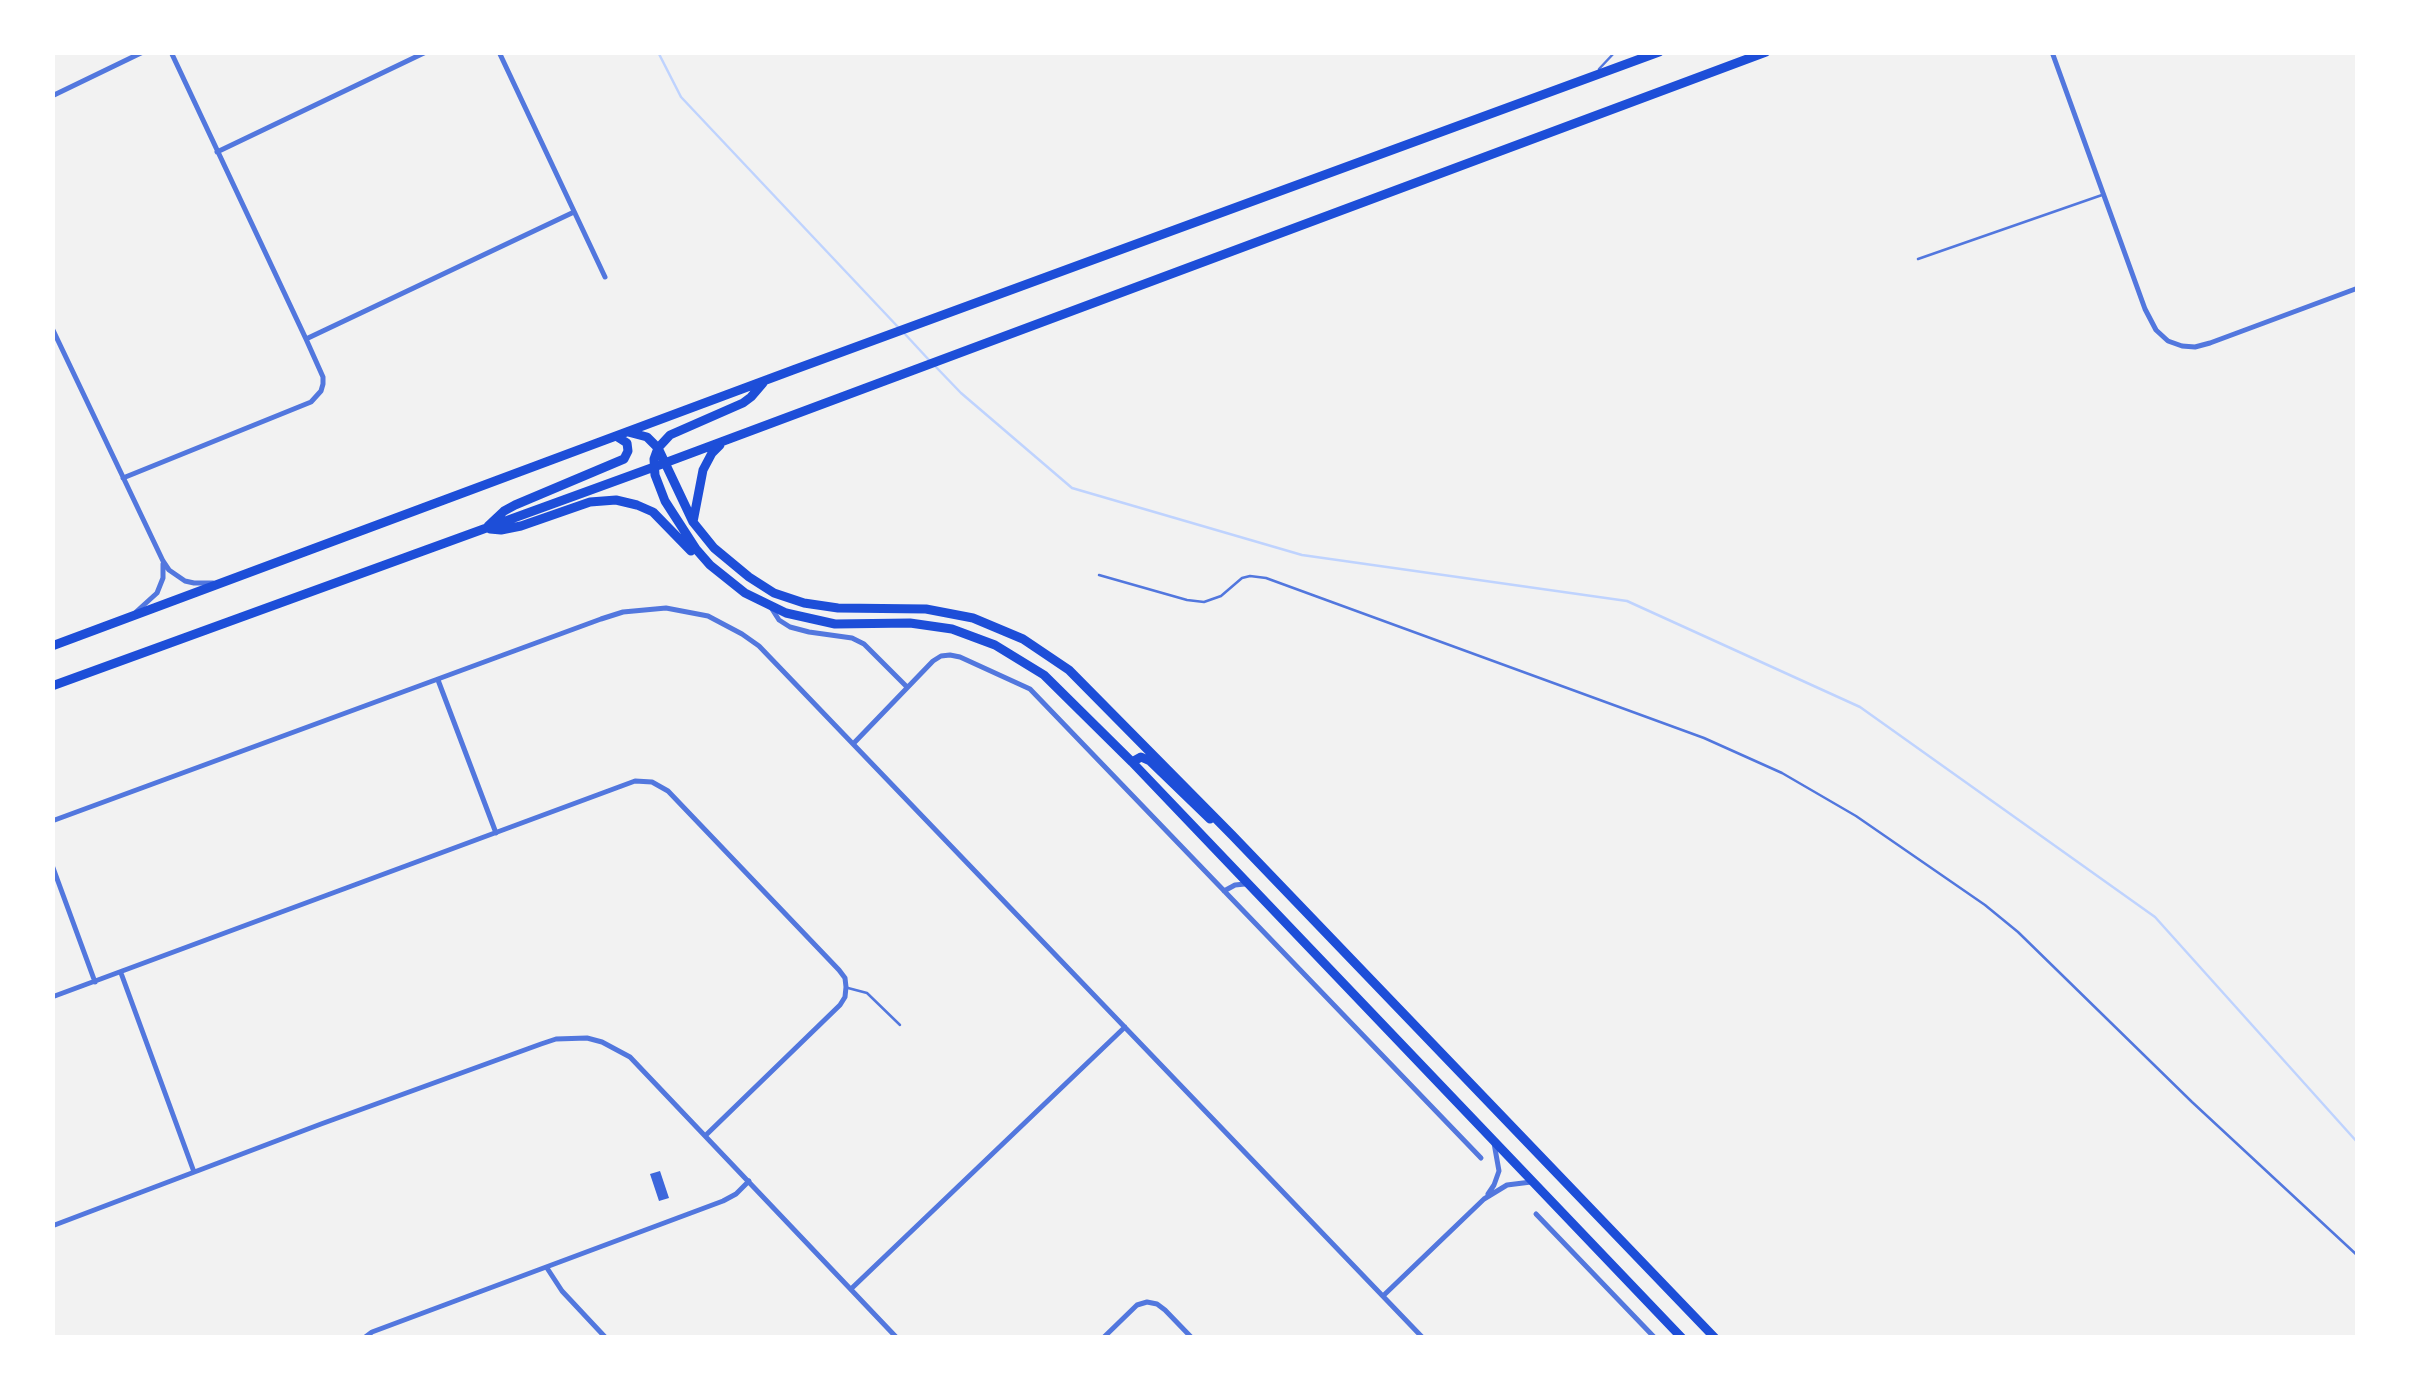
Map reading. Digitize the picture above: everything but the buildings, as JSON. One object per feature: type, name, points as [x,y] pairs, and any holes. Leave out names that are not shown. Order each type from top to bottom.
[{"type":"main road","points":[[52,646],[1659,52]]},
{"type":"main road","points":[[52,686],[654,467],[1766,52]]},
{"type":"main road","points":[[720,575],[696,549],[664,501],[654,467],[658,448],[676,432],[742,403],[764,381]]},
{"type":"main road","points":[[627,432],[647,437],[658,448],[694,522],[714,548],[761,585],[788,599],[838,608],[912,608],[989,623],[1023,639],[1082,682],[1715,1338]]},
{"type":"main road","points":[[486,528],[515,505],[620,461],[628,447],[616,436]]},
{"type":"main road","points":[[694,522],[707,461],[726,440]]},
{"type":"main road","points":[[486,528],[511,528],[590,502],[626,502],[653,512],[696,557],[744,593],[770,606],[818,622],[924,624],[952,629],[982,638],[1020,659],[1055,685],[1132,762],[1213,864],[1248,884],[1682,1338]]},
{"type":"main road","points":[[1132,762],[1142,757],[1150,761],[1201,812],[1232,835]]},
{"type":"street","points":[[52,96],[143,52]]},
{"type":"street","points":[[123,478],[316,397],[323,384],[306,339],[171,52]]},
{"type":"street","points":[[217,152],[426,52]]},
{"type":"street","points":[[499,52],[605,277]]},
{"type":"street","points":[[2052,52],[2145,308],[2156,330],[2168,341],[2182,346],[2210,344],[2358,288]]},
{"type":"street","points":[[306,339],[574,212]]},
{"type":"street","points":[[52,328],[163,561],[176,576],[194,583],[237,578]]},
{"type":"street","points":[[127,618],[157,593],[163,578],[163,561]]},
{"type":"street","points":[[770,606],[779,620],[790,627],[852,638],[864,644],[908,688]]},
{"type":"street","points":[[52,821],[623,612],[666,608],[724,624],[759,646],[1424,1338]]},
{"type":"street","points":[[853,744],[937,658],[950,655],[1030,689],[1213,864],[1224,890],[1481,1158]]},
{"type":"street","points":[[438,680],[496,833]]},
{"type":"street","points":[[52,998],[634,781],[652,782],[668,791],[839,970],[846,987],[840,1005],[706,1135]]},
{"type":"street","points":[[52,865],[96,982]]},
{"type":"street","points":[[1224,890],[1248,884]]},
{"type":"street","points":[[121,973],[194,1172]]},
{"type":"street","points":[[852,1288],[1124,1027]]},
{"type":"street","points":[[52,1226],[523,1050],[571,1037],[602,1042],[630,1057],[897,1338]]},
{"type":"street","points":[[1384,1295],[1494,1185],[1498,1171],[1493,1140]]},
{"type":"street","points":[[364,1338],[723,1201],[749,1181]]},
{"type":"street","points":[[1484,1199],[1507,1184],[1534,1182]]},
{"type":"street","points":[[1536,1214],[1655,1338]]},
{"type":"street","points":[[547,1268],[562,1291],[606,1338]]},
{"type":"street","points":[[1103,1338],[1137,1305],[1147,1302],[1165,1310],[1192,1338]]},
{"type":"lane","points":[[1588,78],[1615,52]]},
{"type":"lane","points":[[1918,259],[2104,194]]},
{"type":"lane","points":[[1099,575],[1204,602],[1221,596],[1242,578],[1266,578],[1704,738],[1795,780],[1856,816],[2018,932],[2192,1102],[2358,1256]]},
{"type":"lane","points":[[846,987],[867,993],[900,1025]]},
{"type":"waterway","points":[[658,52],[681,97],[898,327]]},
{"type":"waterway","points":[[904,333],[929,360]]},
{"type":"waterway","points":[[935,366],[1072,488],[1302,555],[1627,601],[1860,707],[2155,917],[2358,1143]]}]
